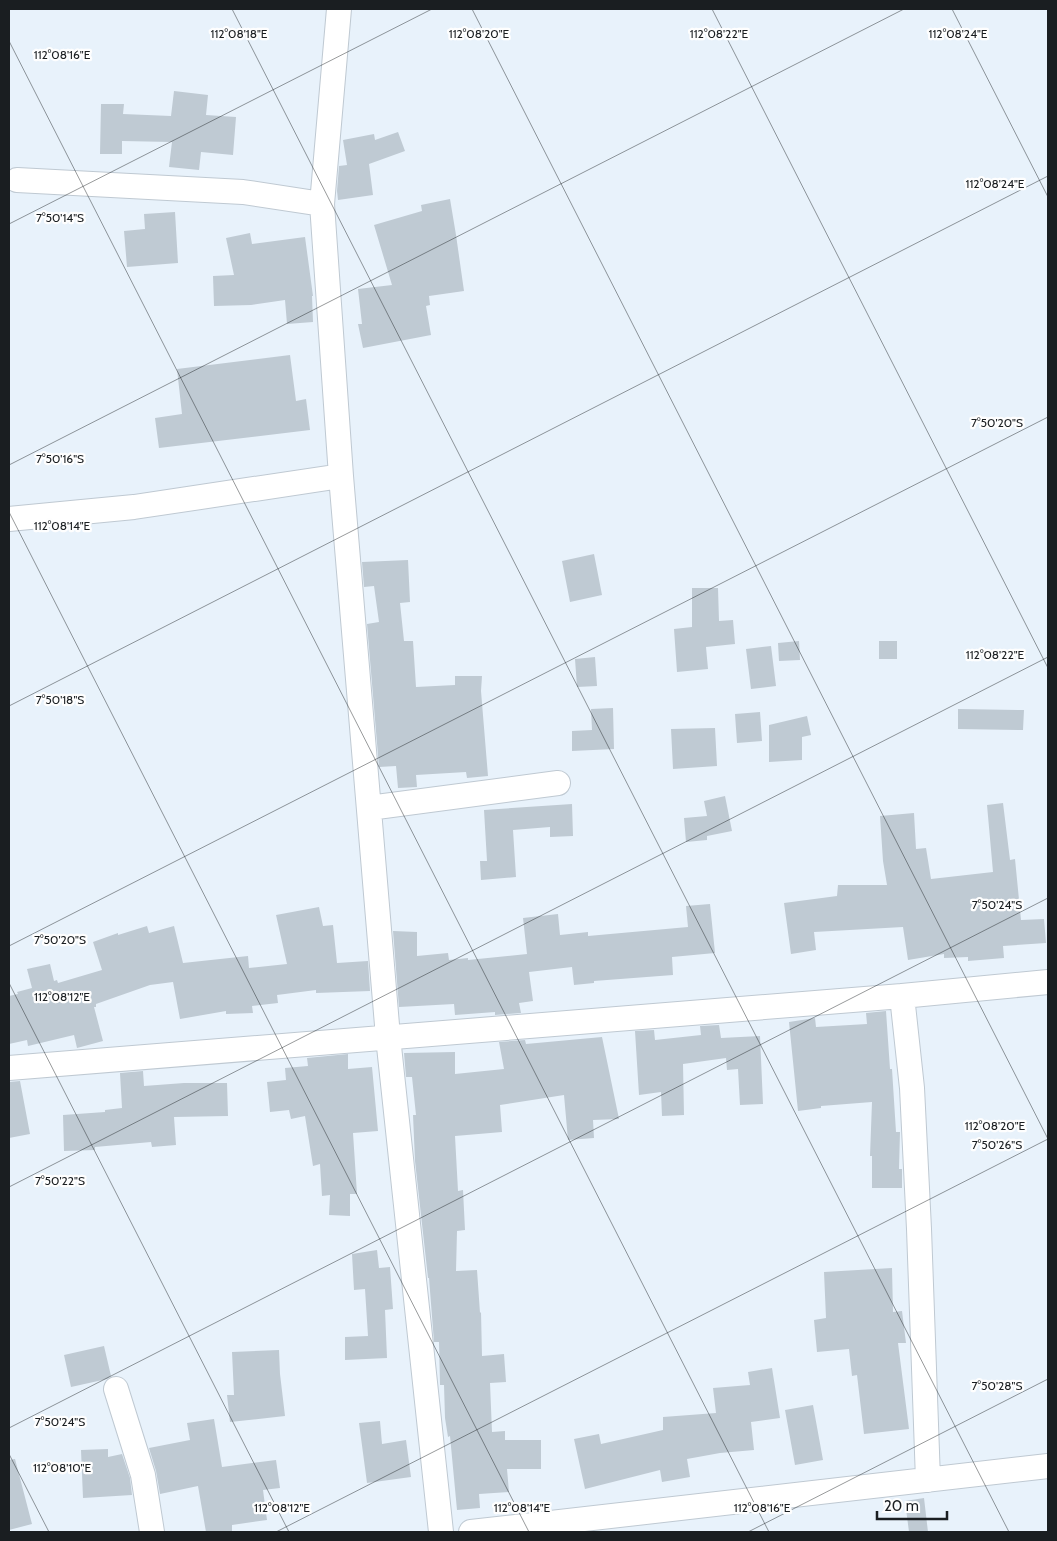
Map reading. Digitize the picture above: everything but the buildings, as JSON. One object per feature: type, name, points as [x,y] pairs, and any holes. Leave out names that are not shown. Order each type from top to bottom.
[{"type":"street","points":[[339,9],[322,204],[341,476],[388,1037],[441,1532]]},
{"type":"street","points":[[17,180],[244,192],[322,204]]},
{"type":"street","points":[[9,519],[134,507],[341,476]]},
{"type":"street","points":[[369,808],[558,783]]},
{"type":"street","points":[[9,1068],[902,996],[1048,982]]},
{"type":"street","points":[[902,996],[912,1088],[928,1480]]},
{"type":"street","points":[[116,1389],[143,1476],[152,1532]]},
{"type":"street","points":[[470,1532],[1048,1466]]}]
